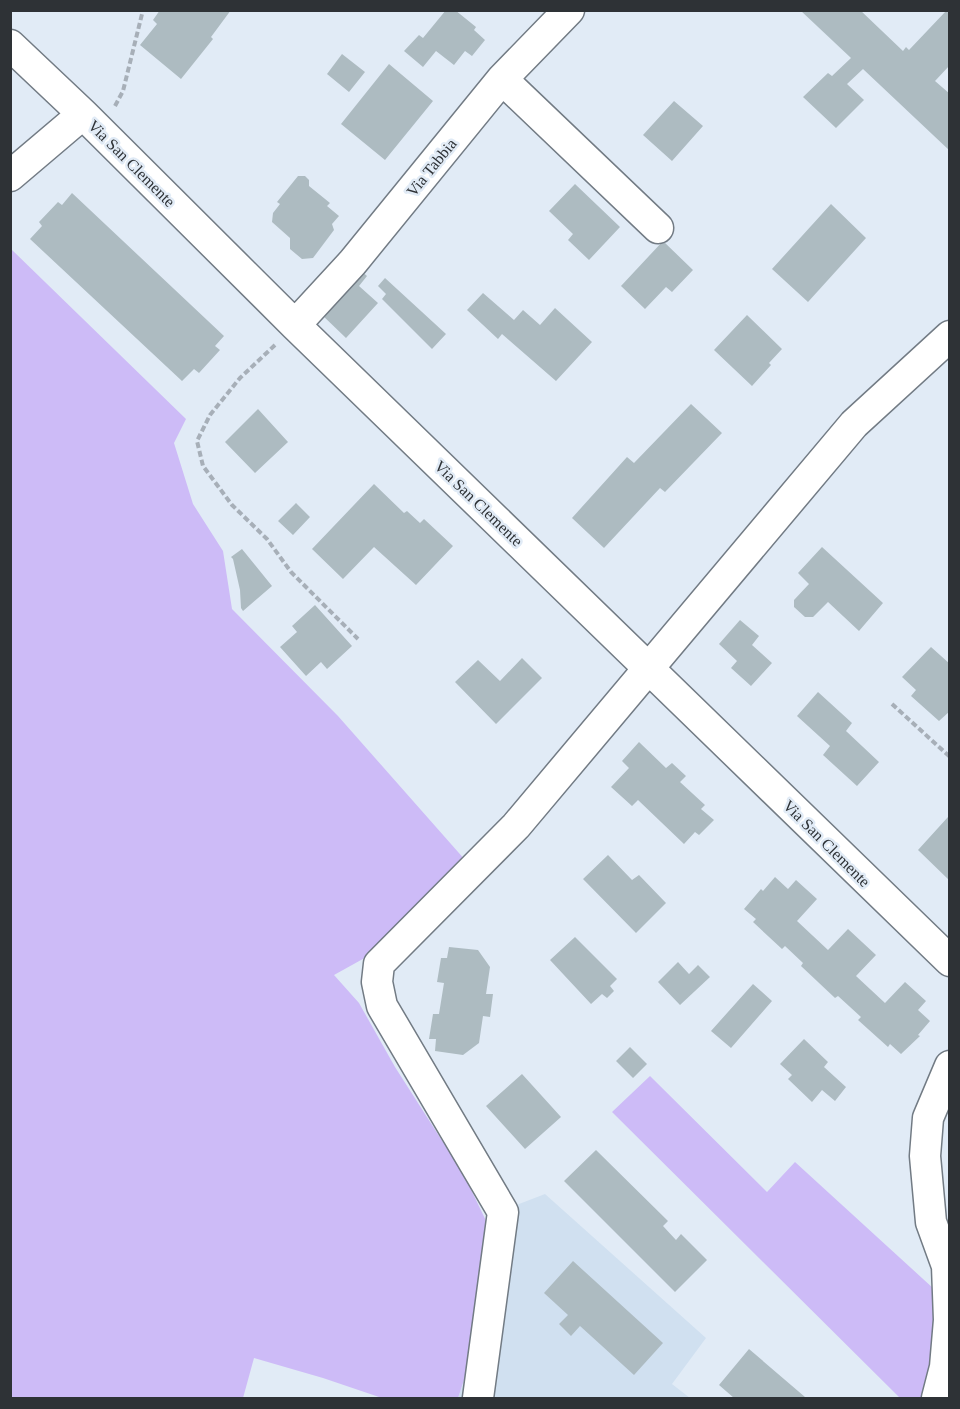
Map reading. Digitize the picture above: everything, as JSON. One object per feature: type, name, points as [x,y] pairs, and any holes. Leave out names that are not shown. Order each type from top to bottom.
[{"type":"street","name":"Via Tabbia","points":[[295,325],[353,262],[502,79],[569,10]]},
{"type":"street","name":"Via San Clemente","points":[[10,45],[295,325],[650,668],[867,883],[950,961]]},
{"type":"street","points":[[502,79],[658,228]]},
{"type":"street","points":[[10,176],[92,124]]},
{"type":"street","points":[[478,1398],[503,1212],[382,1006],[377,982],[379,964],[516,826],[854,424],[950,336]]},
{"type":"street","points":[[938,1398],[947,1369],[949,1320],[947,1266],[932,1222],[925,1156],[928,1118],[950,1066]]},
{"type":"path","points":[[92,124],[123,91],[144,10]]},
{"type":"path","points":[[295,325],[240,378],[210,415],[197,441],[203,466],[231,505],[267,540],[291,572],[358,639]]},
{"type":"path","points":[[892,704],[950,757]]},
{"type":"shaded area","points":[[10,248],[186,419],[174,443],[193,504],[223,551],[232,609],[338,716],[466,861],[370,955],[334,975],[359,1003],[395,1067],[464,1175],[489,1227],[469,1365],[458,1398],[382,1398],[254,1358],[243,1398],[11,1398]]},
{"type":"shaded area","points":[[650,1076],[767,1192],[795,1162],[934,1289],[937,1342],[930,1398],[900,1398],[612,1112]]},
{"type":"shaded area","points":[[545,1194],[706,1338],[672,1384],[690,1398],[458,1398],[469,1365],[489,1227],[519,1204]]},
{"type":"building","points":[[160,10],[231,10],[211,37],[213,39],[181,79],[140,45],[157,24],[153,20]]},
{"type":"building","points":[[446,10],[455,10],[476,27],[474,30],[485,40],[472,56],[465,51],[454,65],[436,51],[423,67],[404,51],[419,35],[423,38]]},
{"type":"building","points":[[800,10],[860,10],[903,51],[906,47],[909,50],[946,11],[950,14],[950,65],[935,81],[950,94],[950,151],[863,69],[847,84],[864,100],[836,128],[803,97],[828,73],[832,76],[851,58]]},
{"type":"building","points":[[342,54],[365,72],[349,92],[327,74]]},
{"type":"building","points":[[389,64],[433,101],[385,160],[341,124]]},
{"type":"building","points":[[674,101],[703,126],[672,161],[643,135]]},
{"type":"building","points":[[298,176],[305,176],[309,180],[309,186],[330,203],[327,206],[339,216],[332,224],[334,230],[313,258],[302,259],[290,249],[290,238],[272,222],[273,213],[280,204],[277,202]]},
{"type":"building","points":[[575,184],[620,227],[589,260],[568,240],[573,234],[549,211]]},
{"type":"building","points":[[72,193],[224,336],[215,346],[220,350],[199,373],[194,369],[182,381],[30,239],[42,226],[39,222],[58,202],[62,205]]},
{"type":"building","points":[[831,204],[866,238],[808,302],[772,269]]},
{"type":"building","points":[[663,241],[693,270],[672,292],[666,287],[645,309],[621,286]]},
{"type":"building","points":[[359,269],[367,276],[359,286],[378,303],[346,338],[320,313]]},
{"type":"building","points":[[385,278],[446,334],[432,349],[382,299],[386,294],[378,286]]},
{"type":"building","points":[[483,293],[514,320],[523,310],[540,325],[555,308],[592,342],[556,381],[502,334],[498,339],[467,310]]},
{"type":"building","points":[[747,315],[782,349],[752,386],[714,350]]},
{"type":"building","points":[[691,404],[722,433],[665,492],[660,488],[604,548],[572,518],[627,457],[634,463]]},
{"type":"building","points":[[258,409],[288,442],[255,473],[225,442]]},
{"type":"building","points":[[374,484],[404,513],[407,511],[420,523],[424,519],[453,546],[416,585],[374,547],[343,579],[312,549]]},
{"type":"building","points":[[296,503],[310,517],[293,535],[278,521]]},
{"type":"building","points":[[822,547],[883,603],[859,631],[828,602],[813,617],[805,617],[794,607],[794,600],[809,584],[798,573]]},
{"type":"building","points":[[242,549],[272,586],[243,611],[231,557]]},
{"type":"building","points":[[315,605],[352,646],[327,669],[321,662],[306,676],[280,647],[297,632],[292,626]]},
{"type":"building","points":[[740,620],[759,636],[752,645],[772,663],[751,686],[731,668],[737,661],[719,644]]},
{"type":"building","points":[[931,647],[950,664],[950,711],[939,721],[911,696],[916,690],[902,677]]},
{"type":"building","points":[[522,658],[542,678],[496,724],[455,682],[478,660],[500,681]]},
{"type":"building","points":[[818,692],[852,723],[846,731],[879,762],[857,786],[823,755],[830,746],[797,716]]},
{"type":"building","points":[[639,742],[666,768],[672,763],[686,776],[680,782],[705,805],[701,809],[714,820],[699,835],[695,832],[684,844],[638,800],[632,806],[611,787],[629,768],[622,761]]},
{"type":"building","points":[[948,817],[950,818],[950,881],[918,850]]},
{"type":"building","points":[[608,855],[632,880],[639,875],[666,903],[636,933],[583,879]]},
{"type":"building","points":[[775,877],[788,889],[796,880],[817,899],[797,921],[828,950],[848,929],[876,955],[856,976],[885,1003],[905,982],[926,1001],[918,1010],[930,1021],[918,1035],[920,1036],[901,1054],[890,1044],[888,1047],[858,1020],[861,1017],[838,996],[835,998],[801,966],[803,963],[785,946],[782,949],[753,922],[756,919],[744,909]]},
{"type":"building","points":[[575,937],[617,979],[610,986],[614,991],[607,998],[602,994],[591,1004],[550,960]]},
{"type":"building","points":[[449,947],[478,950],[490,967],[486,994],[493,994],[490,1017],[483,1016],[479,1043],[463,1055],[435,1051],[436,1039],[429,1039],[433,1014],[439,1014],[444,983],[437,982],[441,958],[447,958]]},
{"type":"building","points":[[678,962],[689,974],[698,965],[710,977],[680,1005],[658,982]]},
{"type":"building","points":[[753,984],[772,1001],[731,1048],[711,1031]]},
{"type":"building","points":[[804,1039],[828,1062],[824,1067],[846,1087],[835,1101],[822,1090],[812,1102],[788,1079],[792,1075],[780,1064]]},
{"type":"building","points":[[630,1047],[647,1064],[633,1078],[616,1061]]},
{"type":"building","points":[[522,1074],[561,1117],[525,1149],[486,1106]]},
{"type":"building","points":[[596,1150],[668,1221],[663,1226],[676,1240],[681,1234],[707,1260],[675,1292],[564,1181]]},
{"type":"building","points":[[573,1261],[663,1343],[634,1375],[580,1326],[571,1336],[559,1324],[568,1315],[544,1293]]},
{"type":"building","points":[[749,1349],[809,1398],[734,1398],[719,1385]]}]
